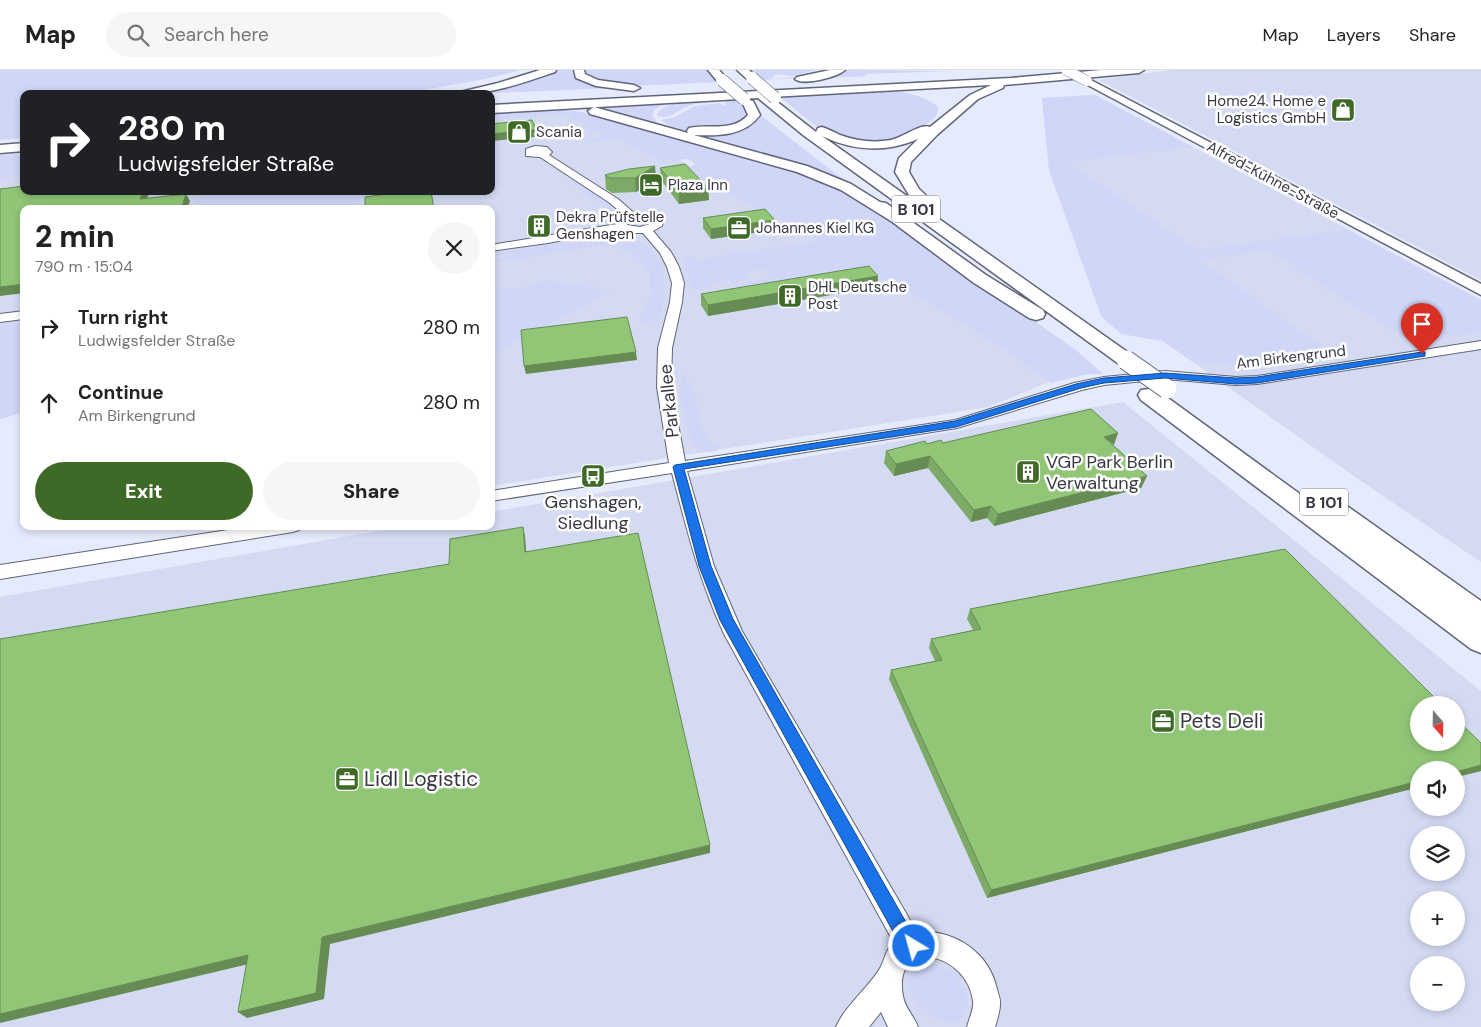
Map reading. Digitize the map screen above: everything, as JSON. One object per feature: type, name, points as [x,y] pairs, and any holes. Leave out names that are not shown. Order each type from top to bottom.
[{"type":"highway","points":[[482,90],[551,70]]},
{"type":"highway","points":[[579,70],[580,76],[589,81],[639,87],[585,90]]},
{"type":"highway","name":"B 101","points":[[713,70],[742,76]]},
{"type":"highway","points":[[495,104],[1012,77],[1103,70]]},
{"type":"highway","points":[[495,97],[1139,70]]},
{"type":"highway","points":[[495,109],[755,101],[854,90],[1057,73]]},
{"type":"highway","points":[[953,225],[914,192],[904,177],[903,168],[908,154],[979,93],[1057,73]]},
{"type":"highway","points":[[788,80],[844,74]]},
{"type":"highway","name":"B 101","points":[[742,76],[755,101],[792,137]]},
{"type":"highway","name":"B 101","points":[[742,76],[755,101],[1062,322],[1113,368],[1158,392],[1481,616]]},
{"type":"highway","points":[[854,90],[890,90],[926,97]]},
{"type":"highway","points":[[495,96],[522,93]]},
{"type":"highway","points":[[678,101],[755,101],[750,121],[739,126],[708,131],[668,127],[658,121],[655,114],[661,107],[678,101]]},
{"type":"highway","name":"B 101","points":[[755,101],[813,126],[1024,276],[1062,322]]},
{"type":"highway","points":[[506,108],[561,107],[604,113],[786,164],[824,177],[858,194],[894,217]]},
{"type":"highway","points":[[813,126],[838,140],[850,143],[877,145],[902,142],[916,135],[940,117],[942,108]]},
{"type":"highway","points":[[0,144],[20,142]]},
{"type":"highway","points":[[0,149],[20,147]]},
{"type":"highway","name":"B 101","points":[[824,162],[894,217],[980,279],[1062,322]]},
{"type":"highway","name":"B 101","points":[[1158,392],[1481,641]]},
{"type":"main road","name":"Alfred-Kühne-Straße","points":[[1057,73],[1087,81],[1481,290]]},
{"type":"street","points":[[543,155],[632,216]]},
{"type":"street","points":[[495,247],[622,226],[634,231],[646,230],[658,224],[656,219],[648,216],[632,216],[623,220],[622,226]]},
{"type":"street","name":"Parkallee","points":[[646,230],[665,252],[673,266],[678,283],[676,302],[665,348],[664,377],[668,415],[678,467],[705,566],[720,605],[734,634],[911,947]]},
{"type":"street","points":[[0,318],[20,316]]},
{"type":"street","name":"Am Birkengrund","points":[[495,495],[956,424],[1079,386],[1113,368],[1236,381],[1257,380],[1481,345]]},
{"type":"street","points":[[0,572],[268,530]]},
{"type":"street","points":[[850,1027],[889,979],[896,960],[911,947],[923,943],[944,945],[960,953],[971,964],[981,981],[986,1000],[985,1015],[981,1027]]},
{"type":"street","points":[[889,979],[892,1006],[904,1027]]},
{"type":"shaded area","points":[[0,70],[521,70],[480,80],[423,90],[20,90],[20,138],[0,140]]},
{"type":"shaded area","points":[[558,70],[576,70],[615,88],[495,93],[495,90],[489,90]]},
{"type":"shaded area","points":[[582,70],[708,70],[720,82],[629,86],[585,77]]},
{"type":"shaded area","points":[[747,70],[815,70],[794,76],[775,74],[775,76],[768,79],[800,77],[815,72],[830,71],[800,78],[759,80]]},
{"type":"shaded area","points":[[843,70],[951,71],[865,74],[866,76],[822,78]]},
{"type":"shaded area","points":[[1171,70],[1481,70],[1481,280],[1099,80]]},
{"type":"shaded area","points":[[873,90],[898,92],[923,98],[938,107],[937,114],[912,134],[888,142],[863,143],[850,141],[820,129],[780,97]]},
{"type":"shaded area","points":[[1095,95],[1481,300],[1481,562],[1358,479],[1163,341],[1122,334],[1101,315],[1049,170],[1042,98]]},
{"type":"shaded area","points":[[1095,95],[1193,147],[1067,162],[1197,250],[1348,230],[1481,300],[1481,332],[1413,343],[1268,250],[1200,260],[1334,355],[1265,365],[1237,366],[1193,362],[1163,341],[1122,334],[1101,315],[1049,170],[1042,98]]},
{"type":"shaded area","points":[[735,97],[752,112],[742,124],[690,130],[670,126],[661,120],[675,117],[695,106],[718,103],[727,106],[724,101],[729,99],[727,98],[691,105],[666,117],[657,115],[661,109],[680,102]]},
{"type":"shaded area","points":[[673,101],[655,109],[652,115],[662,125],[678,131],[712,132],[760,115],[853,187],[593,109],[578,107]]},
{"type":"shaded area","points":[[561,109],[611,117],[795,169],[860,197],[1077,351],[1103,374],[1088,374],[1051,383],[1011,353],[928,302],[863,267],[693,295],[734,288],[747,282],[772,278],[764,268],[745,271],[749,278],[732,285],[729,280],[708,284],[709,287],[693,291],[682,258],[692,256],[696,260],[818,241],[687,170],[695,164],[688,159],[661,162],[620,139],[587,143],[585,140],[602,136],[599,132],[591,133],[583,122],[575,123],[571,116],[495,119],[495,111]]},
{"type":"shaded area","points":[[570,111],[597,117],[779,212],[1066,375],[988,407],[495,485],[495,205],[20,205],[20,330],[0,332],[0,155],[20,153],[20,195],[495,195],[495,115]]},
{"type":"shaded area","points":[[20,155],[20,176],[0,178],[0,157]]},
{"type":"shaded area","points":[[573,179],[615,207],[617,212],[611,220],[587,228],[586,225],[605,216],[610,211],[568,181]]},
{"type":"shaded area","points":[[199,195],[364,195],[357,205],[195,205]]},
{"type":"shaded area","points":[[604,235],[624,236],[639,241],[651,249],[659,260],[663,273],[663,305],[658,323],[653,321],[640,322],[642,311],[651,296],[650,273],[638,259],[621,246],[601,245],[496,262],[495,260],[519,254],[495,256],[495,253]]},
{"type":"shaded area","points":[[545,280],[610,290],[567,315],[523,336],[495,356],[495,288],[523,289]]},
{"type":"shaded area","points":[[20,324],[20,413],[0,419],[0,326]]},
{"type":"shaded area","points":[[682,371],[693,389],[700,422],[706,436],[719,447],[717,451],[705,452],[695,447],[688,430],[680,395]]},
{"type":"shaded area","points":[[1123,402],[1481,691],[1481,1027],[0,1027],[0,597],[384,530],[495,530],[495,511]]},
{"type":"shaded area","points":[[937,965],[953,974],[964,989],[967,997],[967,1006],[958,1022],[945,1021],[932,1015],[921,1006],[913,995],[909,984],[911,975],[920,968]]},
{"type":"building","points":[[532,120],[536,129],[512,135],[511,132],[495,134],[495,124]]},
{"type":"building","points":[[685,164],[708,188],[679,191],[660,168]]},
{"type":"building","points":[[655,166],[635,178],[610,178],[605,175],[629,169]]},
{"type":"building","points":[[20,186],[20,195],[142,195],[140,199],[186,195],[182,205],[20,205],[20,284],[0,287],[0,189]]},
{"type":"building","points":[[379,195],[432,195],[433,205],[365,205],[365,197]]},
{"type":"building","points":[[765,209],[775,220],[711,229],[703,218]]},
{"type":"building","points":[[869,266],[878,276],[708,305],[701,294]]},
{"type":"building","points":[[627,317],[636,352],[524,366],[521,330]]},
{"type":"building","name":"VGP Park Berlin Verwaltung","points":[[1091,409],[1118,433],[1104,437],[1147,476],[998,514],[991,506],[974,510],[930,456],[896,464],[886,451],[925,441],[927,444],[941,440],[943,443]]},
{"type":"building","name":"Lidl Logistic","points":[[523,527],[525,552],[638,533],[710,845],[322,937],[316,993],[238,1012],[248,955],[0,1014],[0,639],[449,564],[450,539]]},
{"type":"building","name":"Pets Deli","points":[[1285,549],[1433,696],[1410,696],[1410,751],[1465,751],[1465,728],[1481,743],[1481,765],[1465,769],[1465,761],[1410,761],[1410,783],[991,890],[891,670],[942,660],[931,639],[981,629],[970,609]]},
{"type":"place","name":"Home24. Home e Logistics GmbH","points":[[1343,110]]},
{"type":"place","name":"Scania","points":[[519,132]]},
{"type":"place","name":"Plaza Inn","points":[[651,185]]},
{"type":"place","name":"Dekra Prüfstelle Genshagen","points":[[539,226]]},
{"type":"place","name":"Johannes Kiel KG","points":[[739,228]]},
{"type":"place","name":"DHL Deutsche Post","points":[[790,296]]},
{"type":"place","name":"VGP Park Berlin Verwaltung","points":[[1028,472]]},
{"type":"place","name":"Genshagen, Siedlung","points":[[593,476]]},
{"type":"place","name":"Pets Deli","points":[[1163,721]]},
{"type":"place","name":"Lidl Logistic","points":[[347,779]]},
{"type":"route","points":[[914,946],[911,947],[727,620],[705,566],[678,467],[956,424],[1079,386],[1104,381],[1165,375],[1236,381],[1257,380],[1422,354]]}]
